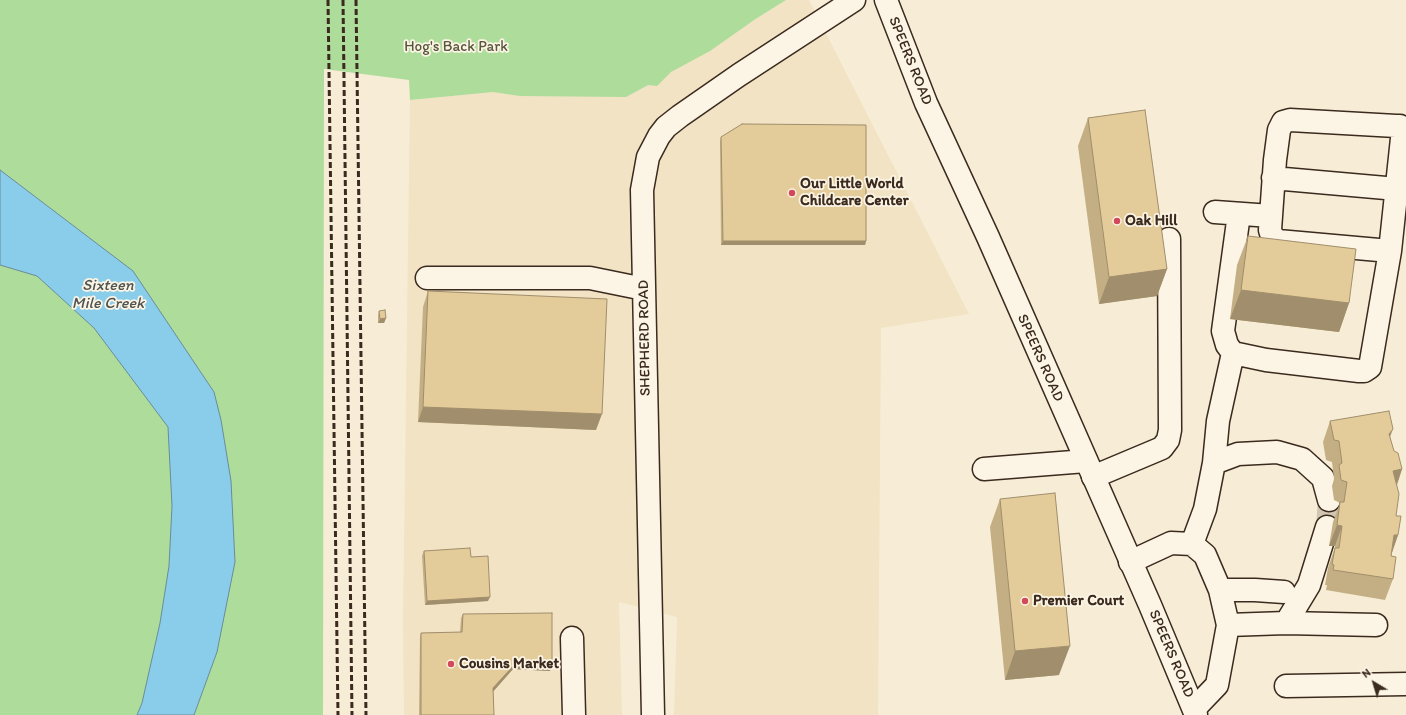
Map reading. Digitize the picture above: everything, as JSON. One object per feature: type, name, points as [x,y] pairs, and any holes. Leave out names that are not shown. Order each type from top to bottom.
[{"type":"street","name":"SHEPHERD ROAD","points":[[653,715],[642,190],[648,157],[652,146],[666,127],[680,116],[854,0]]},
{"type":"street","name":"SPEERS ROAD","points":[[886,0],[926,103],[988,237],[1195,712]]},
{"type":"street","points":[[1239,214],[1223,331],[1224,339],[1233,353],[1266,360],[1359,371],[1368,370],[1370,367],[1390,251],[1403,132],[1401,127],[1396,126],[1290,120],[1283,122],[1278,130],[1270,230],[1272,236],[1278,241],[1390,251]]},
{"type":"street","points":[[1274,178],[1397,189]]},
{"type":"street","points":[[1215,212],[1271,216]]},
{"type":"street","points":[[984,469],[1090,469],[1162,448],[1168,440],[1170,430],[1169,239]]},
{"type":"street","points":[[427,278],[590,278],[644,289]]},
{"type":"street","points":[[1192,544],[1205,509],[1214,463],[1218,421],[1233,353]]},
{"type":"street","points":[[1214,463],[1238,454],[1277,452],[1302,459],[1323,478],[1329,500]]},
{"type":"street","points":[[1286,623],[1309,584],[1326,527]]},
{"type":"street","points":[[1130,562],[1171,543],[1192,544],[1205,555],[1220,590],[1228,625],[1217,685],[1195,712]]},
{"type":"street","points":[[1220,590],[1284,592]]},
{"type":"street","points":[[1228,625],[1286,623],[1376,625]]},
{"type":"street","points":[[572,638],[574,715]]},
{"type":"street","points":[[1286,686],[1406,684]]},
{"type":"shaded area","points":[[786,0],[809,0],[969,314],[881,328],[878,715],[674,715],[677,617],[619,602],[622,715],[404,715],[403,620],[410,100],[603,81],[671,72]]},
{"type":"green space","name":"Hog's Back Park","points":[[0,0],[786,0],[754,20],[710,51],[671,72],[657,86],[648,85],[626,97],[520,96],[493,92],[410,100],[409,80],[324,69],[323,715],[0,715]]},
{"type":"water","name":"Sixteen Mile Creek","points":[[0,170],[133,271],[214,392],[221,420],[231,481],[235,562],[217,652],[194,715],[137,715],[142,703],[160,623],[169,566],[172,506],[168,427],[94,328],[37,276],[0,265]]},
{"type":"building","name":"Oak Hill","points":[[1145,110],[1167,269],[1109,277],[1088,118]]},
{"type":"building","name":"Our Little World Childcare Center","points":[[742,124],[866,125],[866,241],[723,241],[721,137]]},
{"type":"building","points":[[1248,236],[1356,249],[1349,303],[1241,290]]},
{"type":"building","points":[[428,291],[607,299],[602,414],[423,407]]},
{"type":"building","points":[[385,310],[386,318],[380,319],[379,311]]},
{"type":"building","points":[[1389,411],[1393,429],[1389,434],[1394,451],[1398,453],[1402,469],[1393,471],[1399,494],[1396,516],[1401,516],[1398,535],[1394,535],[1391,556],[1396,557],[1393,579],[1333,570],[1334,565],[1332,564],[1335,548],[1339,548],[1342,526],[1337,525],[1340,502],[1344,502],[1347,482],[1341,480],[1339,465],[1342,463],[1339,441],[1334,440],[1330,421]]},
{"type":"building","name":"Premier Court","points":[[1055,493],[1070,646],[1015,651],[1000,499]]},
{"type":"building","points":[[470,548],[471,557],[488,556],[490,597],[427,601],[424,551]]},
{"type":"building","points":[[552,613],[552,667],[514,665],[493,688],[494,715],[421,715],[421,633],[462,632],[463,614]]},
{"type":"tunnel","points":[[1327,527],[1329,500]]},
{"type":"railway","points":[[328,0],[338,715]]},
{"type":"railway","points":[[343,0],[352,715]]},
{"type":"railway","points":[[356,0],[366,715]]},
{"type":"place","name":"Our Little World Childcare Center","points":[[792,193]]},
{"type":"place","name":"Oak Hill","points":[[1117,221]]},
{"type":"place","name":"Premier Court","points":[[1025,601]]},
{"type":"place","name":"Cousins Market","points":[[451,664]]}]
